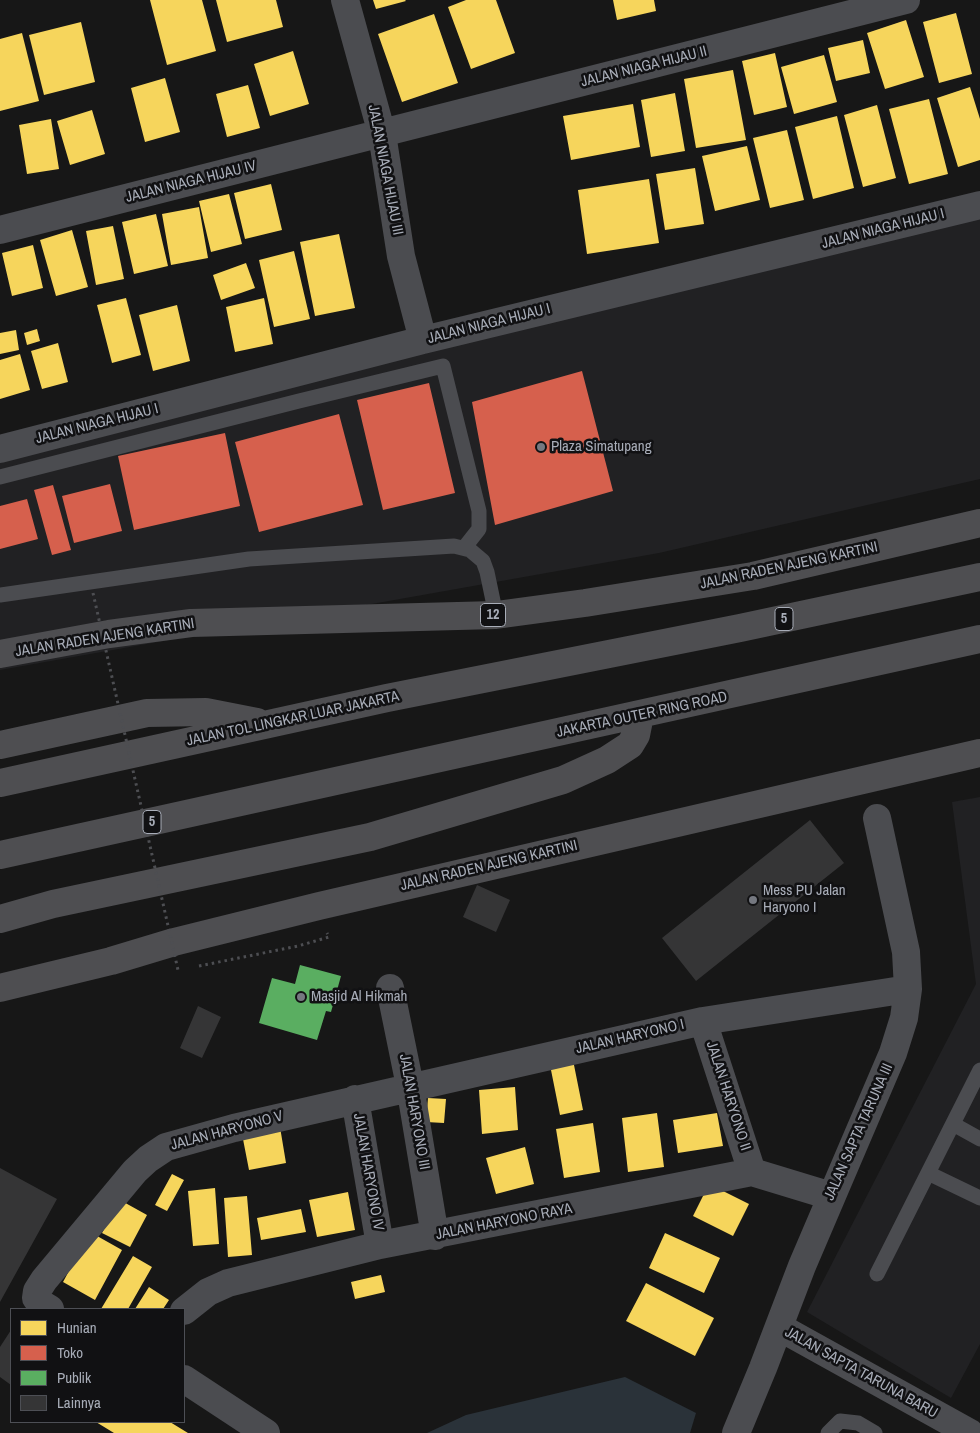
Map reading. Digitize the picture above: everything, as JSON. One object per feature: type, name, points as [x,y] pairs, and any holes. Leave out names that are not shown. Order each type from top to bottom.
[{"type":"highway","name":"JALAN RADEN AJENG KARTINI","points":[[0,654],[109,634],[191,624],[496,615],[753,576],[980,523]]},
{"type":"highway","name":"JALAN TOL LINGKAR LUAR JAKARTA","points":[[0,783],[266,724],[740,628],[980,577]]},
{"type":"highway","name":"JAKARTA OUTER RING ROAD","points":[[644,714],[980,639]]},
{"type":"highway","points":[[0,745],[147,713],[206,712],[266,724]]},
{"type":"highway","name":"5","points":[[0,855],[644,714]]},
{"type":"highway","points":[[0,919],[53,904],[370,837],[563,780],[608,760],[630,745],[644,714]]},
{"type":"highway","name":"JALAN RADEN AJENG KARTINI","points":[[0,988],[319,906],[980,754]]},
{"type":"street","name":"JALAN NIAGA HIJAU III","points":[[345,0],[382,134],[401,256],[423,340]]},
{"type":"street","name":"JALAN NIAGA HIJAU II","points":[[382,134],[906,0]]},
{"type":"street","name":"JALAN NIAGA HIJAU IV","points":[[0,230],[382,134]]},
{"type":"street","name":"JALAN NIAGA HIJAU I","points":[[0,449],[423,340],[980,205]]},
{"type":"street","name":"JALAN SAPTA TARUNA III","points":[[736,1433],[802,1266],[893,1053],[904,1018],[908,989],[906,952],[878,818]]},
{"type":"street","name":"JALAN HARYONO III","points":[[390,988],[410,1086],[435,1236]]},
{"type":"street","name":"JALAN HARYONO I","points":[[355,1099],[703,1021],[908,989]]},
{"type":"street","name":"JALAN HARYONO II","points":[[703,1021],[752,1172]]},
{"type":"street","name":"JALAN HARYONO IV","points":[[355,1099],[380,1245]]},
{"type":"street","name":"JALAN HARYONO V","points":[[48,1308],[36,1298],[37,1291],[44,1280],[135,1170],[148,1159],[166,1147],[234,1128],[355,1099]]},
{"type":"street","name":"JALAN HARYONO RAYA","points":[[185,1310],[208,1292],[228,1283],[380,1245],[435,1236],[752,1172],[831,1196]]},
{"type":"street","name":"JALAN SAPTA TARUNA BARU","points":[[779,1327],[970,1433]]},
{"type":"street","points":[[185,1380],[266,1433]]},
{"type":"lane","points":[[0,477],[443,366],[479,511],[479,529],[464,548]]},
{"type":"lane","points":[[0,595],[249,559],[454,546],[470,550],[483,561],[496,615]]},
{"type":"lane","points":[[877,1274],[980,1070]]},
{"type":"lane","points":[[952,1124],[980,1139]]},
{"type":"lane","points":[[928,1173],[980,1198]]},
{"type":"lane","points":[[828,1433],[840,1421],[858,1423],[874,1433]]},
{"type":"path","points":[[93,593],[178,970],[188,969]]},
{"type":"path","points":[[197,967],[298,946]]},
{"type":"shaded area","points":[[980,214],[980,479],[659,553],[0,670],[0,457]]},
{"type":"shaded area","points":[[980,797],[980,1344],[951,1398],[807,1312],[976,984],[952,802]]},
{"type":"shaded area","points":[[625,1377],[696,1413],[690,1433],[427,1433],[466,1415]]},
{"type":"building: Hunian","points":[[150,0],[202,0],[216,51],[167,65]]},
{"type":"building: Hunian","points":[[216,0],[276,0],[283,27],[227,42]]},
{"type":"building: Hunian","points":[[373,0],[405,0],[406,1],[376,9]]},
{"type":"building: Hunian","points":[[466,0],[496,0],[515,53],[471,69],[448,7]]},
{"type":"building: Hunian","points":[[613,0],[654,0],[656,11],[617,20]]},
{"type":"building: Hunian","points":[[956,13],[972,74],[939,83],[923,22]]},
{"type":"building: Hunian","points":[[434,14],[458,83],[402,102],[378,34]]},
{"type":"building: Hunian","points":[[906,20],[924,77],[885,89],[867,33]]},
{"type":"building: Hunian","points":[[81,22],[95,82],[44,95],[29,35]]},
{"type":"building: Hunian","points":[[22,33],[39,101],[0,111],[0,39]]},
{"type":"building: Hunian","points":[[863,40],[870,73],[836,81],[828,48]]},
{"type":"building: Hunian","points":[[293,51],[309,104],[270,116],[254,64]]},
{"type":"building: Hunian","points":[[775,53],[787,107],[754,115],[742,61]]},
{"type":"building: Hunian","points":[[824,55],[837,102],[794,114],[781,67]]},
{"type":"building: Hunian","points":[[733,70],[746,140],[696,148],[684,79]]},
{"type":"building: Hunian","points":[[165,78],[180,132],[145,142],[131,88]]},
{"type":"building: Hunian","points":[[248,85],[260,128],[227,137],[216,94]]},
{"type":"building: Hunian","points":[[970,87],[980,119],[980,160],[958,167],[937,98]]},
{"type":"building: Hunian","points":[[675,93],[685,151],[651,157],[641,100]]},
{"type":"building: Hunian","points":[[929,99],[948,174],[909,184],[889,109]]},
{"type":"building: Hunian","points":[[633,104],[640,147],[571,160],[563,116]]},
{"type":"building: Hunian","points":[[877,105],[896,178],[863,187],[844,115]]},
{"type":"building: Hunian","points":[[92,110],[105,154],[70,165],[57,121]]},
{"type":"building: Hunian","points":[[837,116],[854,188],[813,199],[795,127]]},
{"type":"building: Hunian","points":[[51,119],[59,169],[27,174],[19,125]]},
{"type":"building: Hunian","points":[[787,130],[804,200],[770,208],[753,138]]},
{"type":"building: Hunian","points":[[747,146],[760,200],[715,211],[702,156]]},
{"type":"building: Hunian","points":[[695,168],[704,224],[665,230],[656,174]]},
{"type":"building: Hunian","points":[[649,179],[659,243],[587,254],[578,190]]},
{"type":"building: Hunian","points":[[271,184],[282,230],[245,239],[234,193]]},
{"type":"building: Hunian","points":[[229,194],[242,244],[211,252],[199,201]]},
{"type":"building: Hunian","points":[[199,207],[208,258],[171,265],[162,214]]},
{"type":"building: Hunian","points":[[156,214],[168,266],[134,274],[122,222]]},
{"type":"building: Hunian","points":[[113,226],[124,279],[96,285],[86,231]]},
{"type":"building: Hunian","points":[[72,230],[88,287],[56,296],[40,240]]},
{"type":"building: Hunian","points":[[339,234],[355,308],[315,316],[300,242]]},
{"type":"building: Hunian","points":[[33,245],[43,288],[12,296],[2,253]]},
{"type":"building: Hunian","points":[[294,251],[310,319],[274,327],[259,260]]},
{"type":"building: Hunian","points":[[246,263],[255,288],[221,300],[213,275]]},
{"type":"building: Hunian","points":[[126,298],[141,355],[112,363],[97,305]]},
{"type":"building: Hunian","points":[[264,298],[273,344],[235,352],[226,307]]},
{"type":"building: Hunian","points":[[177,305],[190,361],[153,371],[139,315]]},
{"type":"building: Hunian","points":[[37,329],[40,341],[27,345],[24,333]]},
{"type":"building: Hunian","points":[[16,330],[19,350],[0,354],[0,333]]},
{"type":"building: Hunian","points":[[58,343],[68,382],[42,389],[31,351]]},
{"type":"building: Hunian","points":[[20,354],[30,390],[0,399],[0,360]]},
{"type":"building: Hunian","points":[[572,1055],[583,1110],[560,1115],[549,1060]]},
{"type":"building: Hunian","points":[[515,1087],[518,1130],[482,1134],[479,1090]]},
{"type":"building: Hunian","points":[[428,1098],[446,1099],[444,1123],[426,1122]]},
{"type":"building: Hunian","points":[[657,1113],[664,1167],[628,1172],[622,1118]]},
{"type":"building: Hunian","points":[[717,1113],[723,1146],[678,1153],[673,1120]]},
{"type":"building: Hunian","points":[[593,1123],[600,1172],[564,1178],[556,1129]]},
{"type":"building: Hunian","points":[[280,1127],[286,1163],[249,1170],[242,1134]]},
{"type":"building: Hunian","points":[[525,1147],[534,1184],[496,1194],[486,1158]]},
{"type":"building: Hunian","points":[[172,1174],[184,1180],[167,1211],[155,1205]]},
{"type":"building: Hunian","points":[[709,1184],[749,1204],[733,1236],[693,1216]]},
{"type":"building: Hunian","points":[[215,1188],[219,1244],[193,1246],[188,1191]]},
{"type":"building: Hunian","points":[[348,1192],[355,1230],[317,1237],[309,1200]]},
{"type":"building: Hunian","points":[[247,1196],[252,1255],[228,1257],[224,1198]]},
{"type":"building: Hunian","points":[[120,1200],[147,1215],[130,1247],[102,1233]]},
{"type":"building: Hunian","points":[[301,1209],[306,1232],[261,1240],[257,1218]]},
{"type":"building: Hunian","points":[[90,1232],[122,1250],[95,1300],[63,1282]]},
{"type":"building: Hunian","points":[[665,1233],[720,1258],[704,1293],[649,1268]]},
{"type":"building: Hunian","points":[[133,1256],[152,1267],[129,1308],[102,1308]]},
{"type":"building: Hunian","points":[[381,1275],[385,1292],[355,1299],[351,1282]]},
{"type":"building: Hunian","points":[[646,1283],[714,1318],[695,1356],[626,1321]]},
{"type":"building: Hunian","points":[[149,1287],[169,1300],[164,1308],[136,1308]]},
{"type":"building: Hunian","points":[[98,1423],[172,1423],[188,1433],[114,1433]]},
{"type":"building: Toko","name":"Plaza Simatupang","points":[[582,371],[613,491],[495,525],[472,402]]},
{"type":"building: Toko","points":[[429,383],[455,493],[383,510],[357,400]]},
{"type":"building: Toko","points":[[339,414],[363,505],[259,532],[235,442]]},
{"type":"building: Toko","points":[[225,433],[240,506],[134,530],[118,456]]},
{"type":"building: Toko","points":[[110,484],[122,531],[74,543],[62,496]]},
{"type":"building: Toko","points":[[53,485],[71,550],[52,555],[34,490]]},
{"type":"building: Toko","points":[[27,499],[38,539],[0,549],[0,506]]},
{"type":"building: Publik","name":"Masjid Al Hikmah","points":[[300,965],[341,976],[331,1012],[326,1011],[317,1040],[259,1023],[272,978],[295,984]]},
{"type":"building: Lainnya","name":"Mess PU Jalan Haryono I","points":[[810,820],[844,863],[696,981],[662,938]]},
{"type":"building: Lainnya","points":[[477,885],[510,900],[496,932],[463,917]]},
{"type":"building: Lainnya","points":[[198,1006],[221,1017],[202,1058],[180,1048]]},
{"type":"building: Lainnya","points":[[0,1168],[57,1199],[0,1302]]},
{"type":"building: Lainnya","points":[[10,1332],[10,1384],[0,1377],[0,1347]]},
{"type":"place","name":"Plaza Simatupang","points":[[541,447]]},
{"type":"place","name":"Mess PU Jalan Haryono I","points":[[753,900]]},
{"type":"place","name":"Masjid Al Hikmah","points":[[301,997]]}]
